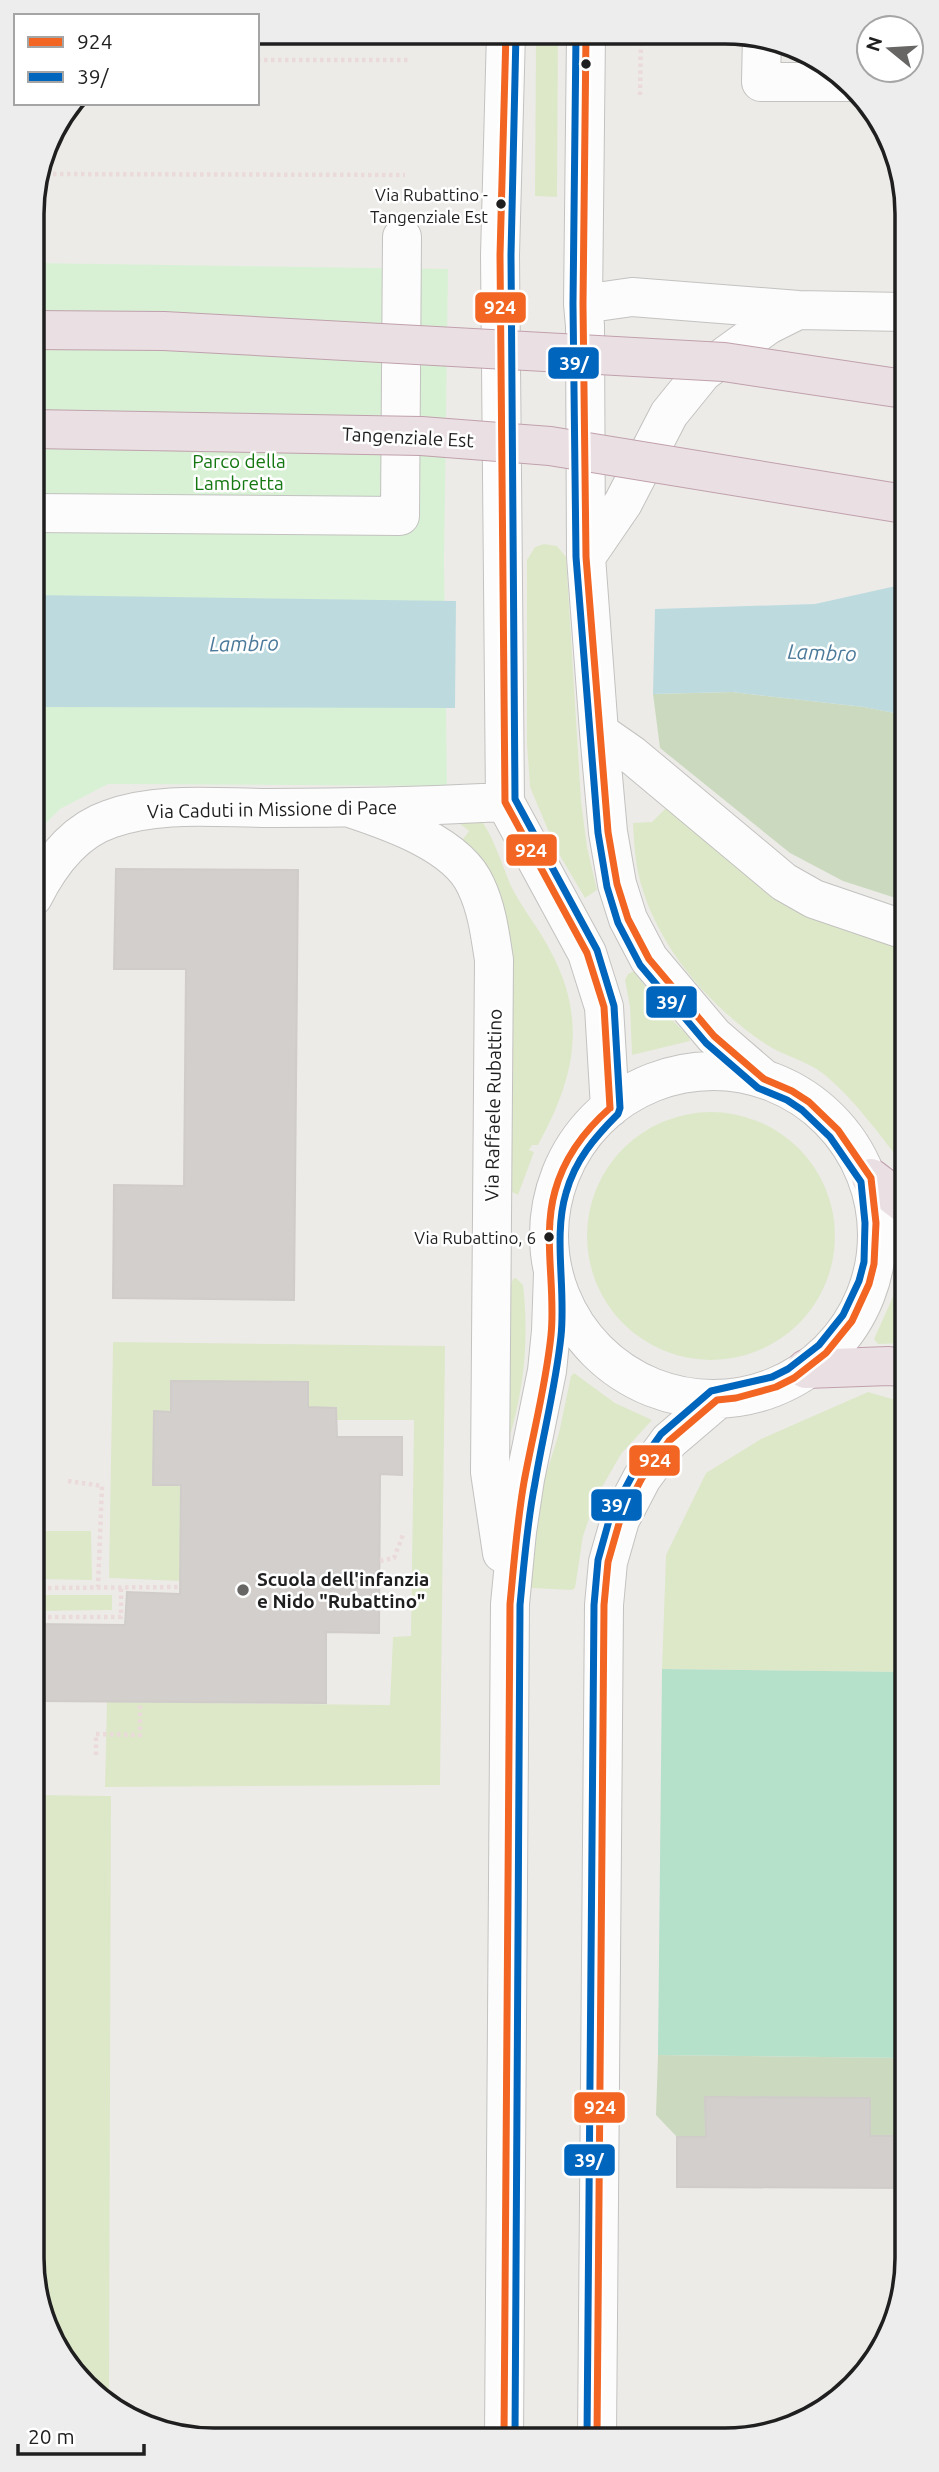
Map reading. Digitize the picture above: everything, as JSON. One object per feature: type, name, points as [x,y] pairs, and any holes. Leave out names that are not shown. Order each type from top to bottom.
[{"type":"highway","points":[[44,330],[206,333],[724,362],[895,388]]},
{"type":"highway","name":"Tangenziale Est","points":[[44,429],[421,436],[550,446],[895,503]]},
{"type":"highway","points":[[871,1178],[895,1196]]},
{"type":"highway","points":[[807,1369],[895,1367]]},
{"type":"street","points":[[506,44],[500,255],[505,802],[587,953],[604,1007],[610,1108]]},
{"type":"street","name":"Via Raffaele Rubattino","points":[[586,44],[583,304],[586,558],[608,832],[617,884],[628,919],[649,959],[714,1036],[764,1079]]},
{"type":"street","points":[[762,48],[761,82],[832,82]]},
{"type":"street","points":[[44,513],[400,516],[402,237]]},
{"type":"street","points":[[583,304],[632,298],[798,310],[895,312]]},
{"type":"street","points":[[586,558],[623,503],[669,414],[703,372],[768,325],[798,310]]},
{"type":"street","points":[[598,732],[632,755],[784,882],[814,899],[895,927]]},
{"type":"street","name":"Via Caduti in Missione di Pace","points":[[44,874],[74,840],[108,819],[154,809],[349,808],[505,802]]},
{"type":"street","name":"Via Raffaele Rubattino","points":[[349,808],[397,824],[444,851],[475,883],[488,918],[494,960],[490,1472],[510,1604]]},
{"type":"street","name":"Via Raffaele Rubattino","points":[[504,2428],[510,1604],[525,1479],[547,1371],[553,1272],[550,1222],[555,1191],[561,1172],[581,1137],[610,1108],[644,1086],[683,1074],[724,1071],[764,1079],[792,1091],[824,1115],[838,1130],[871,1178],[876,1244],[869,1284],[852,1321],[827,1353],[807,1369],[776,1387],[756,1393],[716,1400],[696,1399],[638,1382],[620,1371],[589,1344],[577,1328],[558,1292],[553,1272]]},
{"type":"street","points":[[597,2428],[604,1605],[608,1562],[620,1520],[642,1478],[669,1441],[716,1400]]},
{"type":"path","points":[[640,44],[640,95]]},
{"type":"path","points":[[259,60],[410,60]]},
{"type":"path","points":[[49,174],[405,175]]},
{"type":"path","points":[[68,1481],[102,1486],[98,1587]]},
{"type":"path","points":[[380,1561],[394,1558],[404,1532]]},
{"type":"path","points":[[44,1617],[121,1617],[121,1587]]},
{"type":"path","points":[[44,1588],[181,1587]]},
{"type":"path","points":[[96,1755],[96,1734],[140,1735],[140,1702]]},
{"type":"green space","points":[[536,44],[558,44],[557,197],[535,196]]},
{"type":"green space","name":"Parco della Lambretta","points":[[44,263],[448,269],[444,562],[447,786],[108,784],[60,809],[44,825]]},
{"type":"green space","points":[[544,544],[557,546],[566,557],[581,801],[587,847],[597,890],[585,898],[556,849],[530,787],[527,744],[527,560],[535,547]]},
{"type":"green space","points":[[732,692],[895,713],[895,898],[843,881],[790,853],[660,748],[653,694]]},
{"type":"green space","points":[[671,803],[895,943],[895,1154],[847,1096],[825,1075],[771,1047],[743,1028],[688,973],[659,929],[640,881],[633,823],[652,822]]},
{"type":"green space","points":[[444,811],[476,816],[486,828],[512,888],[551,952],[563,977],[570,1002],[573,1026],[568,1074],[538,1145],[532,1145],[529,1150],[534,1152],[518,1195],[510,1191],[460,843],[469,831]]},
{"type":"green space","points":[[634,971],[660,1007],[690,1041],[632,1055],[630,1007],[625,980],[628,974]]},
{"type":"green space","points":[[699,1112],[723,1112],[770,1126],[799,1148],[826,1188],[833,1212],[833,1260],[826,1284],[799,1324],[759,1351],[723,1360],[699,1360],[652,1346],[632,1332],[615,1315],[601,1295],[592,1272],[587,1248],[587,1224],[601,1177],[615,1157],[632,1140],[652,1126],[675,1117]]},
{"type":"green space","points":[[516,1278],[523,1285],[525,1350],[516,1413],[504,1455],[510,1287]]},
{"type":"green space","points":[[895,1292],[895,1343],[878,1344],[874,1339]]},
{"type":"green space","points":[[113,1342],[445,1346],[440,1785],[105,1787],[107,1702],[390,1705],[393,1637],[411,1636],[414,1420],[337,1420],[336,1408],[308,1407],[308,1382],[171,1412],[155,1411],[153,1485],[181,1485],[181,1581],[109,1578]]},
{"type":"green space","points":[[574,1373],[615,1403],[652,1420],[621,1454],[597,1496],[583,1536],[575,1588],[532,1588],[532,1544],[543,1484]]},
{"type":"green space","points":[[868,1392],[895,1400],[895,1672],[662,1669],[666,1555],[706,1473],[761,1439]]},
{"type":"green space","points":[[44,1531],[91,1531],[92,1580],[44,1579]]},
{"type":"green space","points":[[44,1595],[112,1595],[112,1610],[44,1611]]},
{"type":"green space","points":[[662,1669],[895,1672],[895,2058],[658,2055]]},
{"type":"green space","points":[[44,1795],[111,1796],[109,2392],[79,2362],[61,2333],[47,2291],[44,2269]]},
{"type":"green space","points":[[658,2055],[895,2058],[895,2136],[870,2136],[870,2098],[705,2098],[706,2137],[677,2137],[656,2115]]},
{"type":"water","name":"Lambro","points":[[895,586],[895,713],[732,692],[653,694],[655,609],[815,604]]},
{"type":"water","name":"Lambro","points":[[44,595],[456,601],[455,708],[44,707]]},
{"type":"building","points":[[116,869],[298,870],[294,1300],[113,1298],[114,1185],[184,1186],[186,969],[114,969]]},
{"type":"building","points":[[171,1381],[308,1382],[308,1407],[336,1408],[337,1437],[402,1437],[402,1475],[380,1474],[379,1633],[326,1632],[326,1703],[44,1701],[44,1624],[125,1625],[127,1592],[180,1594],[181,1485],[153,1485],[154,1411],[171,1412]]},
{"type":"building","points":[[705,2097],[870,2098],[870,2136],[895,2136],[895,2188],[677,2187],[677,2137],[706,2137]]},
{"type":"transit line","name":"924","points":[[506,44],[500,255],[505,802],[587,953],[604,1007],[610,1108]]},
{"type":"transit line","name":"39/","points":[[515,2428],[520,1605],[530,1513],[561,1336],[562,1210],[570,1181],[580,1160],[620,1108],[614,1006],[597,950],[515,799],[511,255],[516,44]]},
{"type":"transit line","name":"39/","points":[[576,44],[573,304],[576,557],[598,833],[607,887],[618,923],[640,965],[706,1043],[758,1088],[787,1100],[802,1110],[830,1137],[861,1182],[865,1223],[864,1262],[859,1281],[843,1315],[819,1345],[788,1369],[772,1377],[711,1391],[661,1434],[634,1472],[610,1517],[598,1560],[594,1605],[587,2428]]},
{"type":"transit line","name":"924","points":[[586,44],[583,304],[586,557],[608,832],[617,884],[628,919],[649,959],[714,1036],[764,1079],[809,1102],[838,1130],[871,1178],[876,1223],[874,1264],[869,1284],[852,1321],[826,1353],[794,1378],[776,1387],[736,1398],[717,1400],[669,1441],[642,1478],[620,1520],[608,1562],[604,1605],[597,2428]]},
{"type":"transit line","name":"924","points":[[504,2428],[510,1604],[522,1497],[551,1335],[551,1208],[559,1179],[570,1156],[592,1126],[610,1108]]},
{"type":"place","name":"Via Rubattino - Tangenziale Est","points":[[501,204]]},
{"type":"place","name":"Via Rubattino, 6","points":[[549,1237]]},
{"type":"place","name":"Scuola dell'infanzia e Nido \"Rubattino\"","points":[[243,1590]]}]
